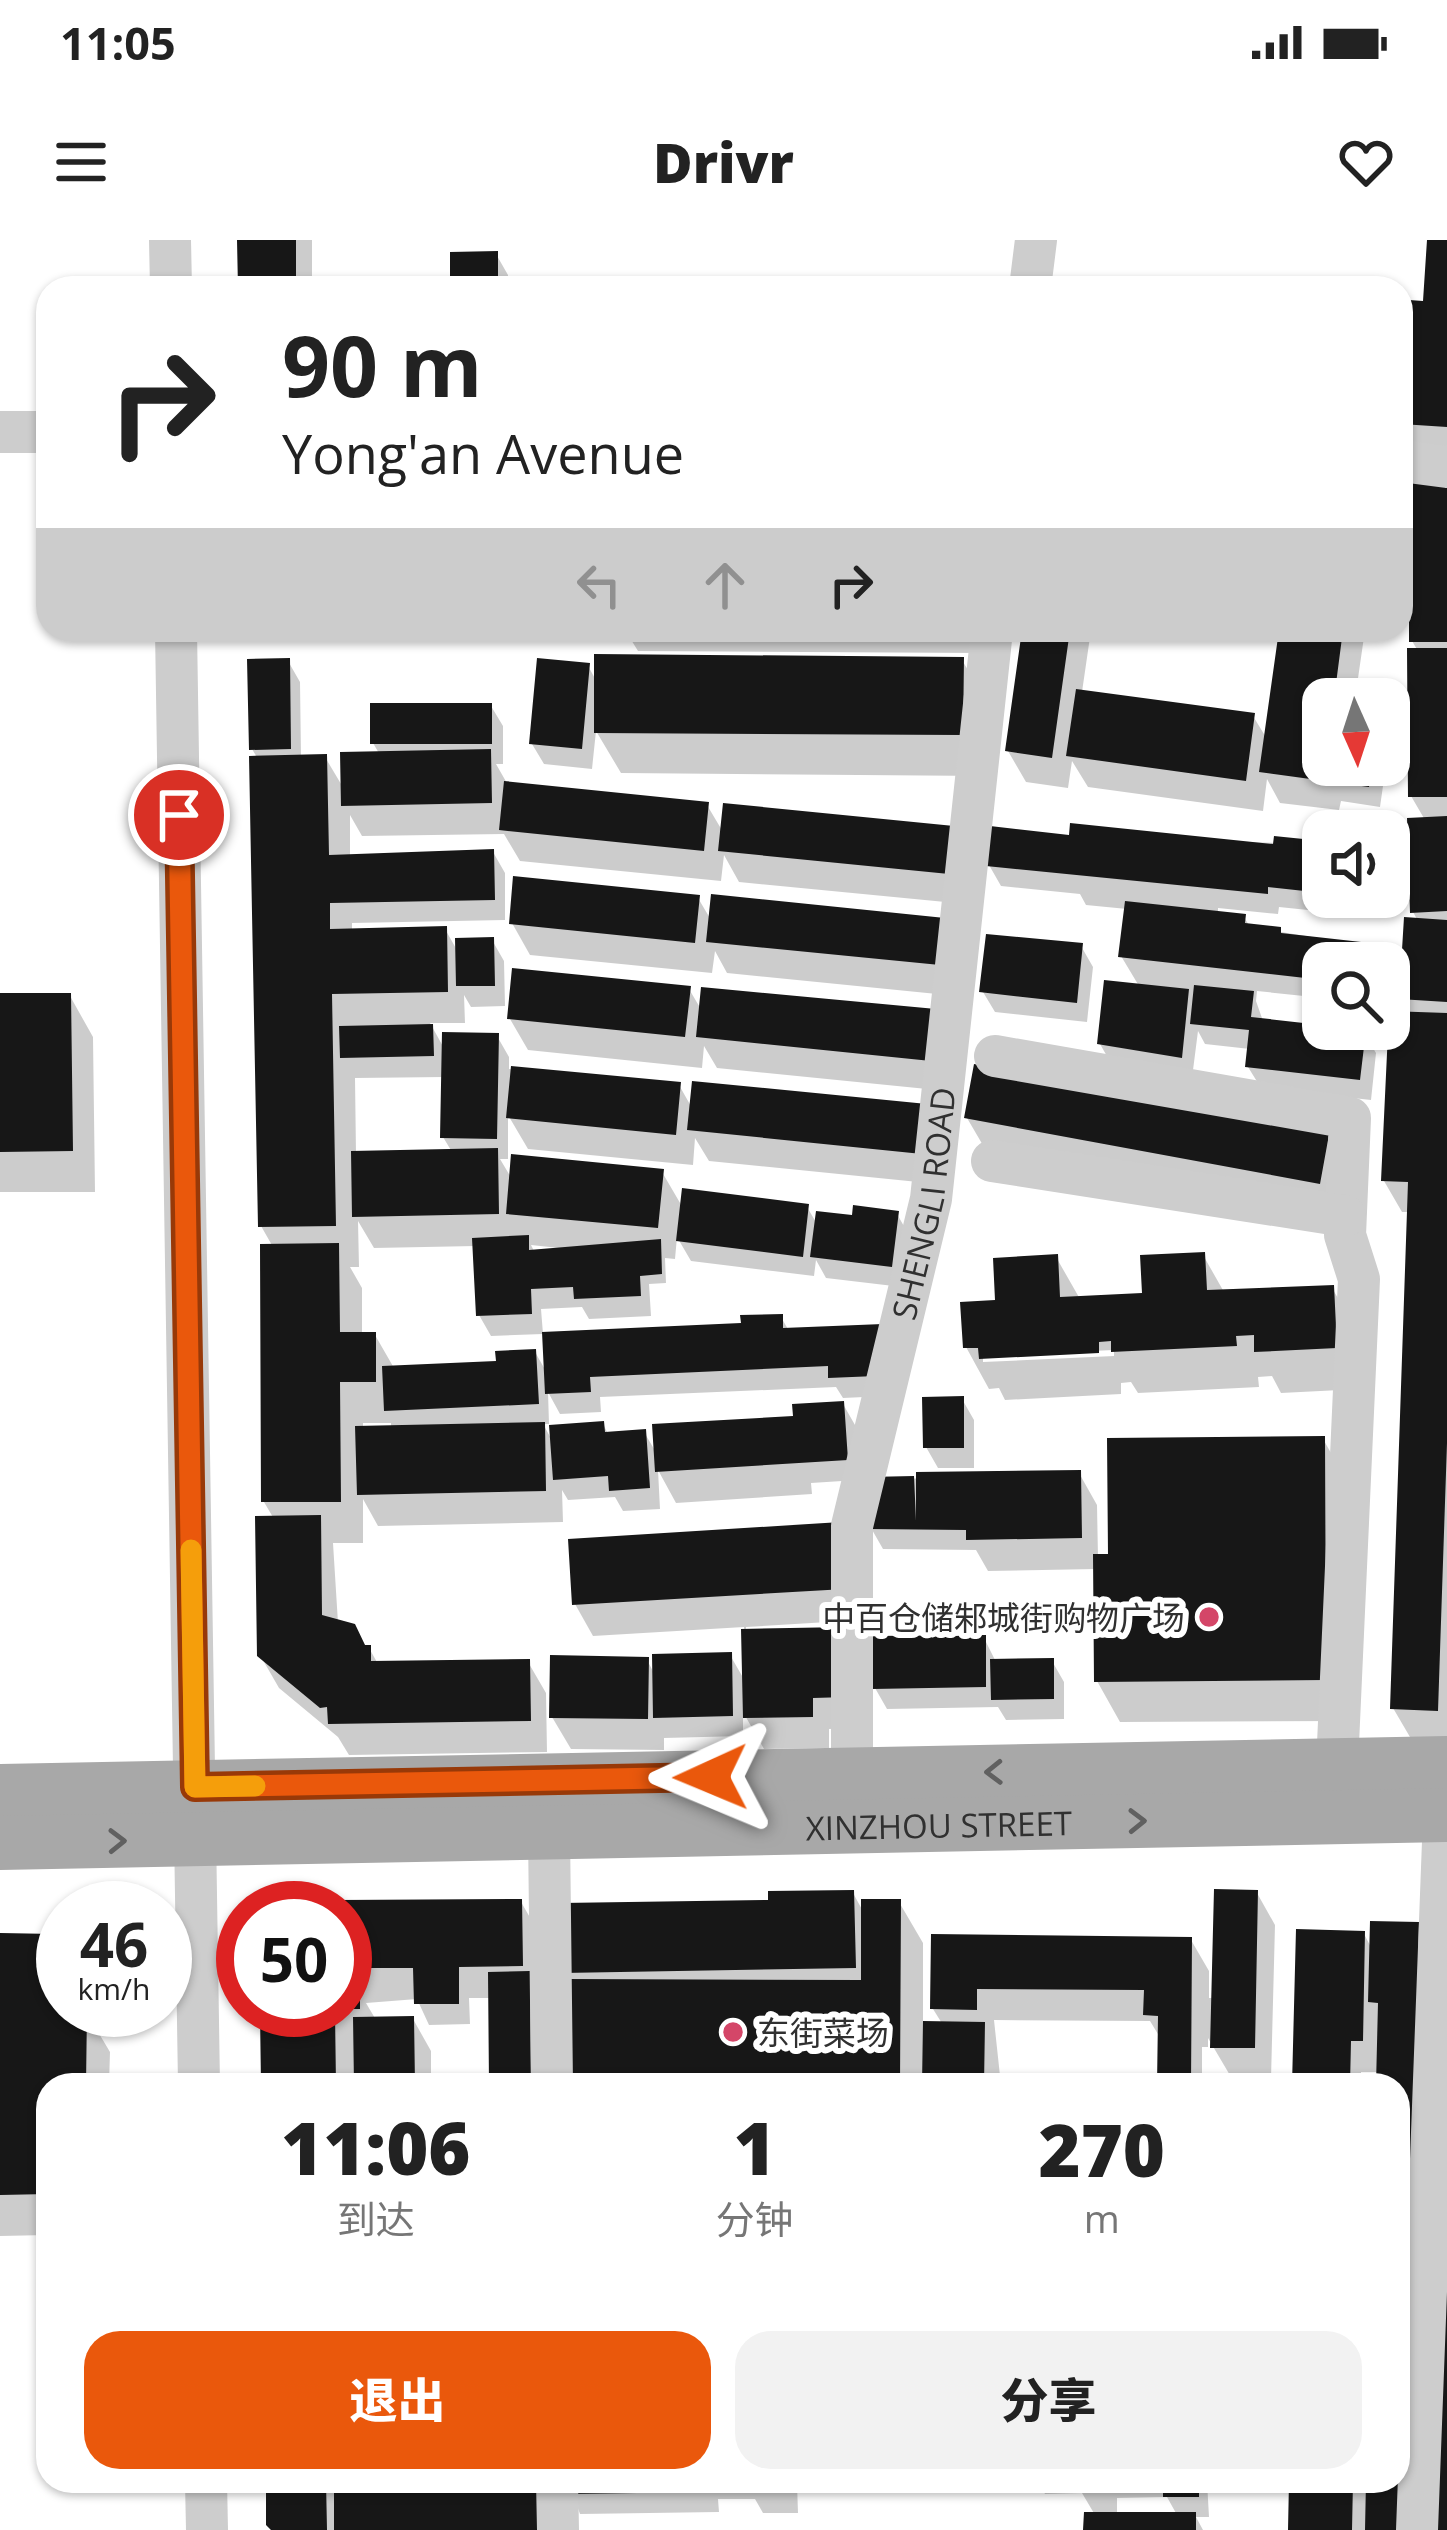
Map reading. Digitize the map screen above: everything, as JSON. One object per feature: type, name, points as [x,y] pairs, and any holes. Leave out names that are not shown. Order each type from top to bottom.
[{"type":"main road","name":"XINZHOU STREET","points":[[0,1843],[195,1814],[852,1774],[1336,1766],[1446,1798]]},
{"type":"main road","name":"XINZHOU STREET","points":[[0,1791],[195,1814],[549,1833],[1446,1798]]},
{"type":"street","points":[[170,240],[171,276]]},
{"type":"street","points":[[1032,276],[1036,240]]},
{"type":"street","points":[[0,432],[36,432]]},
{"type":"street","points":[[1413,462],[1447,466]]},
{"type":"street","points":[[176,642],[199,2073]]},
{"type":"street","name":"SHENGLI ROAD","points":[[852,1774],[852,1526],[932,1199],[991,642]]},
{"type":"street","points":[[994,1056],[1350,1118],[1345,1235],[1359,1279],[1336,1766]]},
{"type":"street","points":[[992,1161],[1346,1216]]},
{"type":"street","points":[[1417,2530],[1446,1798]]},
{"type":"street","points":[[549,1833],[552,2073]]},
{"type":"street","points":[[206,2493],[206,2530]]},
{"type":"street","points":[[557,2493],[558,2530]]},
{"type":"building","points":[[237,240],[296,240],[296,276],[238,276]]},
{"type":"building","points":[[1427,240],[1447,240],[1447,427],[1413,425],[1413,300],[1423,301]]},
{"type":"building","points":[[498,251],[498,276],[450,276],[450,252]]},
{"type":"building","points":[[1413,475],[1447,478],[1447,642],[1413,642]]},
{"type":"building","points":[[1020,642],[1068,642],[1052,758],[1005,751]]},
{"type":"building","points":[[1277,642],[1341,642],[1337,678],[1302,678],[1302,778],[1259,772]]},
{"type":"building","points":[[1407,648],[1447,648],[1447,797],[1408,797]]},
{"type":"building","points":[[594,654],[964,657],[963,735],[594,733]]},
{"type":"building","points":[[290,658],[291,749],[249,750],[247,659]]},
{"type":"building","points":[[537,658],[590,663],[582,749],[529,744]]},
{"type":"building","points":[[1076,689],[1255,713],[1246,781],[1066,756]]},
{"type":"building","points":[[370,703],[492,703],[492,744],[370,744]]},
{"type":"building","points":[[491,749],[492,803],[341,806],[340,752]]},
{"type":"building","points":[[327,754],[329,855],[494,849],[495,900],[330,903],[330,929],[447,926],[448,992],[332,994],[336,1226],[258,1227],[249,756]]},
{"type":"building","points":[[504,781],[709,802],[704,851],[499,830]]},
{"type":"building","points":[[723,803],[954,826],[949,874],[718,851]]},
{"type":"building","points":[[1447,816],[1447,911],[1410,913],[1410,818]]},
{"type":"building","points":[[1070,823],[1273,844],[1274,836],[1302,839],[1302,891],[1268,887],[1268,894],[986,866],[990,826],[1069,835]]},
{"type":"building","points":[[513,876],[700,895],[695,943],[509,924]]},
{"type":"building","points":[[711,894],[945,918],[940,965],[706,942]]},
{"type":"building","points":[[1125,901],[1246,914],[1245,923],[1281,927],[1281,933],[1361,942],[1302,942],[1302,978],[1118,957]]},
{"type":"building","points":[[1404,918],[1447,920],[1447,1002],[1410,1000],[1410,942],[1402,942]]},
{"type":"building","points":[[986,934],[1083,943],[1077,1003],[979,992]]},
{"type":"building","points":[[494,937],[495,986],[456,986],[455,938]]},
{"type":"building","points":[[512,968],[691,986],[685,1037],[507,1019]]},
{"type":"building","points":[[1104,980],[1189,989],[1182,1058],[1097,1044]]},
{"type":"building","points":[[1194,985],[1254,991],[1251,1017],[1302,1023],[1302,1050],[1364,1050],[1360,1080],[1245,1067],[1249,1030],[1190,1024]]},
{"type":"building","points":[[701,987],[936,1009],[931,1061],[696,1037]]},
{"type":"building","points":[[0,993],[71,993],[73,1151],[0,1152]]},
{"type":"building","points":[[1410,1012],[1447,1013],[1447,1443],[1438,1711],[1390,1709],[1408,1182],[1381,1181],[1387,1050],[1410,1050]]},
{"type":"building","points":[[433,1024],[434,1056],[340,1058],[339,1026]]},
{"type":"building","points":[[442,1032],[499,1033],[497,1139],[440,1138]]},
{"type":"building","points":[[974,1064],[1330,1129],[1320,1184],[964,1118]]},
{"type":"building","points":[[511,1066],[681,1082],[676,1135],[506,1118]]},
{"type":"building","points":[[692,1081],[927,1104],[922,1154],[687,1130]]},
{"type":"building","points":[[498,1148],[499,1214],[352,1217],[351,1151]]},
{"type":"building","points":[[511,1154],[664,1169],[658,1228],[506,1214]]},
{"type":"building","points":[[682,1188],[809,1204],[803,1257],[676,1241]]},
{"type":"building","points":[[853,1205],[899,1211],[892,1267],[810,1257],[816,1211],[852,1215]]},
{"type":"building","points":[[529,1235],[529,1250],[661,1239],[662,1274],[640,1276],[641,1296],[574,1299],[573,1287],[531,1289],[532,1314],[476,1316],[472,1238]]},
{"type":"building","points":[[339,1243],[340,1332],[376,1332],[376,1382],[340,1382],[341,1502],[261,1502],[260,1244]]},
{"type":"building","points":[[1205,1252],[1207,1290],[1334,1285],[1337,1348],[1254,1352],[1254,1335],[1236,1336],[1237,1346],[1111,1352],[1111,1341],[1099,1342],[1099,1353],[979,1359],[978,1348],[963,1348],[960,1302],[995,1300],[993,1258],[1058,1254],[1060,1297],[1142,1293],[1140,1255]]},
{"type":"building","points":[[783,1314],[783,1328],[883,1324],[876,1376],[828,1378],[828,1366],[590,1377],[591,1392],[545,1394],[542,1332],[741,1323],[740,1315]]},
{"type":"building","points":[[536,1349],[539,1404],[384,1411],[382,1366],[496,1361],[495,1351]]},
{"type":"building","points":[[964,1396],[964,1448],[923,1448],[922,1397]]},
{"type":"building","points":[[844,1401],[848,1460],[655,1472],[652,1424],[793,1416],[792,1404]]},
{"type":"building","points":[[604,1421],[605,1432],[646,1429],[650,1488],[609,1491],[608,1476],[553,1480],[549,1425]]},
{"type":"building","points":[[545,1422],[546,1491],[357,1495],[355,1426]]},
{"type":"building","name":"中百仓储邾城街购物广场","points":[[1325,1436],[1326,1680],[1094,1682],[1093,1554],[1108,1554],[1107,1438]]},
{"type":"building","points":[[1081,1470],[1082,1538],[966,1540],[966,1530],[868,1529],[868,1477],[914,1476],[916,1521],[916,1472]]},
{"type":"building","points":[[321,1515],[322,1615],[355,1624],[365,1645],[371,1645],[371,1661],[530,1659],[531,1721],[328,1724],[327,1707],[320,1708],[257,1656],[255,1516]]},
{"type":"building","points":[[841,1522],[845,1589],[572,1605],[568,1539]]},
{"type":"building","points":[[846,1627],[847,1697],[813,1698],[813,1717],[743,1718],[741,1629]]},
{"type":"building","points":[[986,1635],[986,1687],[872,1689],[871,1636]]},
{"type":"building","points":[[732,1652],[733,1716],[653,1718],[652,1654]]},
{"type":"building","points":[[550,1655],[649,1657],[648,1719],[549,1718]]},
{"type":"building","points":[[1054,1658],[1054,1699],[991,1700],[990,1659]]},
{"type":"building","points":[[1214,1889],[1258,1890],[1255,2048],[1210,2048]]},
{"type":"building","points":[[854,1890],[856,1968],[562,1973],[561,1903],[768,1900],[768,1891]]},
{"type":"building","points":[[522,1899],[523,1966],[459,1967],[459,2004],[414,2004],[413,1968],[372,1968],[372,1900]]},
{"type":"building","name":"东街菜场","points":[[861,1899],[901,1899],[900,2073],[565,2073],[565,1979],[861,1980]]},
{"type":"building","points":[[1370,1921],[1419,1922],[1410,2313],[1410,2073],[1376,2073],[1378,2003],[1368,2002]]},
{"type":"building","points":[[1296,1929],[1365,1931],[1363,2041],[1351,2041],[1350,2073],[1292,2073]]},
{"type":"building","points":[[0,1933],[36,1934],[36,2037],[87,2037],[86,2073],[36,2073],[36,2194],[0,2195]]},
{"type":"building","points":[[931,1934],[1192,1937],[1191,2073],[1157,2073],[1158,2016],[1143,2015],[1144,1990],[977,1989],[977,2010],[930,2009]]},
{"type":"building","points":[[530,1971],[531,2073],[489,2073],[488,1972]]},
{"type":"building","points":[[414,2016],[415,2073],[354,2073],[353,2037],[372,2037],[372,2017]]},
{"type":"building","points":[[923,2021],[985,2022],[984,2073],[922,2073]]},
{"type":"building","points":[[260,2037],[335,2037],[336,2073],[261,2073]]},
{"type":"building","points":[[1447,2160],[1447,2530],[1433,2530]]},
{"type":"building","points":[[266,2493],[326,2493],[327,2530],[271,2530],[266,2525]]},
{"type":"building","points":[[334,2493],[539,2493],[539,2530],[334,2530]]},
{"type":"building","points":[[1163,2493],[1199,2493],[1199,2497],[1163,2497]]},
{"type":"building","points":[[1289,2493],[1353,2493],[1352,2530],[1288,2530]]},
{"type":"building","points":[[1366,2493],[1406,2493],[1405,2530],[1365,2530]]},
{"type":"building","points":[[1084,2512],[1196,2512],[1196,2530],[1083,2530]]},
{"type":"slow traffic","points":[[191,1550],[195,1787],[255,1786]]},
{"type":"place","name":"中百仓储邾城街购物广场","points":[[1209,1617]]},
{"type":"place","name":"东街菜场","points":[[733,2032]]},
{"type":"route","points":[[179,815],[195,1787],[711,1777]]}]
